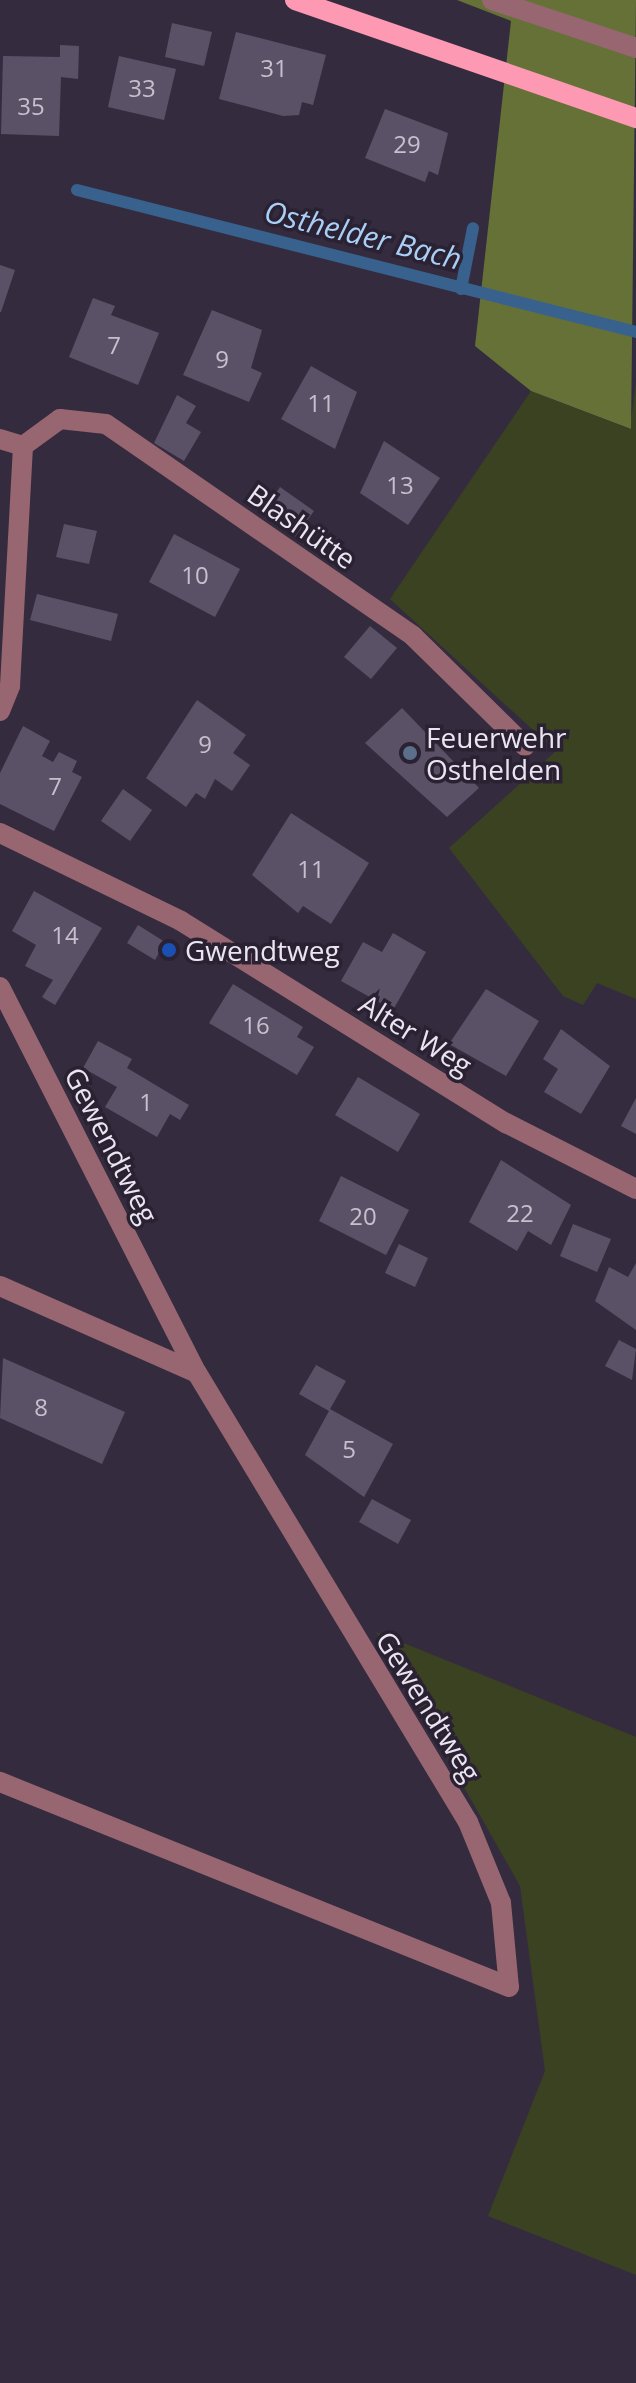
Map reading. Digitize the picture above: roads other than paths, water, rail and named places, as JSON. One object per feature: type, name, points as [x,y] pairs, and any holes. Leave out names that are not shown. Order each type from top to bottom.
[{"type":"main road","points":[[295,0],[328,3],[636,118]]},
{"type":"street","points":[[492,0],[636,48]]},
{"type":"street","name":"Blashütte","points":[[23,446],[60,419],[106,424],[413,636],[525,746]]},
{"type":"street","points":[[0,439],[23,446],[10,686],[0,711]]},
{"type":"street","name":"Alter Weg","points":[[0,833],[181,921],[506,1123],[636,1189]]},
{"type":"street","name":"Gewendtweg","points":[[0,987],[197,1373],[468,1822],[501,1903],[509,1987],[0,1782]]},
{"type":"street","points":[[0,1286],[197,1373]]},
{"type":"waterway","name":"Osthelder Bach","points":[[77,190],[636,332]]},
{"type":"waterway","points":[[461,289],[473,228]]},
{"type":"place","name":"Feuerwehr Osthelden","points":[[410,753]]},
{"type":"place","name":"Gwendtweg","points":[[169,950]]}]
